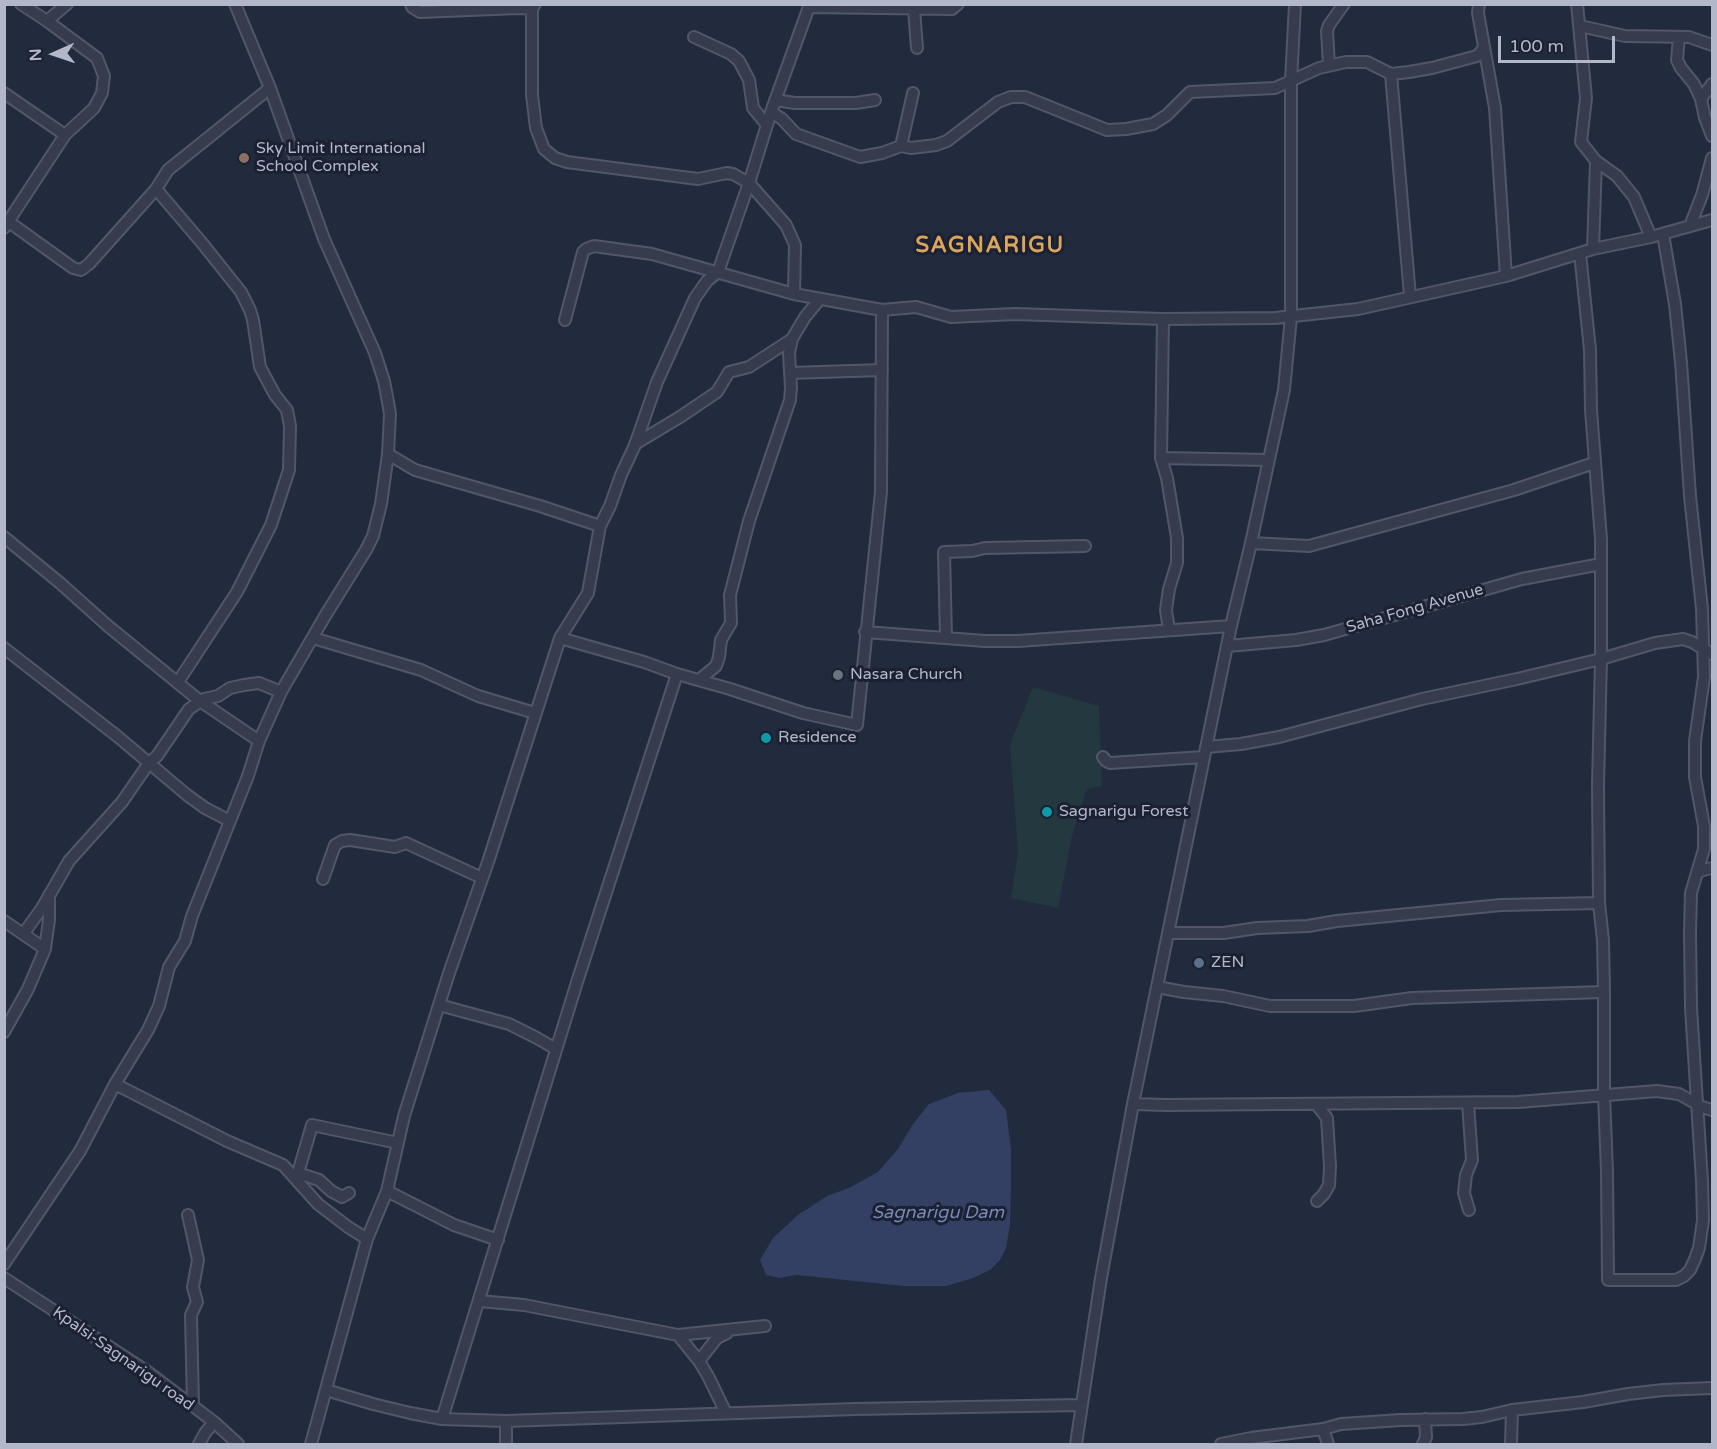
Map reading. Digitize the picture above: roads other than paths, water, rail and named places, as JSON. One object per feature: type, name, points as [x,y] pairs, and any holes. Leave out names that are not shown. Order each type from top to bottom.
[{"type":"street","points":[[21,4],[97,58],[104,75],[102,93],[94,108],[65,135],[7,225],[73,268],[81,270],[89,264],[156,189],[168,170],[270,88]]},
{"type":"street","points":[[47,21],[67,4]]},
{"type":"street","points":[[4,1264],[80,1151],[159,1006],[169,967],[185,941],[192,916],[248,776],[259,741],[281,692],[366,550],[373,536],[381,504],[388,454],[390,414],[384,381],[375,353],[324,239],[270,88],[235,4]]},
{"type":"street","points":[[411,4],[420,12],[534,7],[532,95],[536,128],[544,149],[555,158],[567,162],[698,179],[727,173],[749,183],[786,225],[794,241],[794,294]]},
{"type":"street","points":[[311,1444],[367,1239],[387,1191],[404,1116],[560,638],[588,592],[600,526],[635,445],[657,382],[695,298],[718,272],[809,6],[952,9],[958,4]]},
{"type":"street","points":[[1076,1444],[1106,1248],[1133,1104],[1231,626],[1284,390],[1291,317],[1291,81],[1296,4]]},
{"type":"street","points":[[1329,65],[1327,31],[1344,4]]},
{"type":"street","points":[[1479,4],[1478,13],[1495,108],[1506,276]]},
{"type":"street","points":[[1577,4],[1586,98],[1581,142],[1596,161],[1617,176],[1634,197],[1651,237]]},
{"type":"street","points":[[914,9],[916,48]]},
{"type":"street","points":[[1580,26],[1625,36],[1679,37],[1700,40],[1713,45]]},
{"type":"street","points":[[694,37],[731,54],[739,62],[749,80],[753,108],[767,125]]},
{"type":"street","points":[[1679,37],[1677,60],[1694,84],[1713,136]]},
{"type":"street","points":[[771,112],[782,119],[796,134],[860,157],[882,153],[901,146],[911,148],[936,145],[947,141],[998,102],[1011,97],[1025,97],[1107,130],[1126,129],[1153,124],[1167,115],[1190,92],[1275,88],[1304,74],[1346,62],[1366,62],[1391,74],[1432,68],[1477,56],[1484,48]]},
{"type":"street","points":[[1391,74],[1410,296]]},
{"type":"street","points":[[1701,99],[1713,84]]},
{"type":"street","points":[[4,93],[65,135]]},
{"type":"street","points":[[901,146],[913,93]]},
{"type":"street","points":[[775,100],[795,103],[856,104],[875,100]]},
{"type":"street","points":[[1690,226],[1713,158]]},
{"type":"street","points":[[1593,249],[1596,161]]},
{"type":"street","points":[[156,189],[241,292],[253,321],[260,367],[275,395],[287,410],[290,426],[289,470],[271,525],[237,592],[178,682]]},
{"type":"street","points":[[565,320],[583,252],[594,246],[652,254],[794,294],[882,310],[916,307],[951,317],[1015,314],[1163,319],[1291,317],[1358,309],[1506,276],[1593,249],[1651,237],[1713,220]]},
{"type":"street","points":[[1580,253],[1590,350],[1591,410],[1601,564],[1599,903],[1603,940],[1608,1280],[1676,1280],[1690,1270],[1699,1248],[1703,1220],[1691,1008],[1690,932],[1691,893],[1704,849],[1704,826],[1695,777],[1695,741],[1708,652],[1690,496],[1679,341],[1672,278],[1663,234]]},
{"type":"street","points":[[699,680],[716,666],[721,640],[731,623],[730,595],[749,521],[790,400],[789,353],[792,339],[805,317],[820,299]]},
{"type":"street","points":[[560,638],[644,662],[803,713],[857,725],[880,492],[882,310]]},
{"type":"street","points":[[1163,319],[1161,458],[1167,478],[1177,538],[1177,563],[1166,609],[1169,630]]},
{"type":"street","points":[[635,445],[717,393],[729,372],[749,367],[792,339]]},
{"type":"street","points":[[790,374],[882,370]]},
{"type":"street","points":[[388,454],[415,470],[600,526]]},
{"type":"street","points":[[1161,458],[1269,460]]},
{"type":"street","points":[[1251,543],[1309,546],[1514,490],[1594,463]]},
{"type":"street","points":[[4,537],[200,701],[259,741]]},
{"type":"street","points":[[946,638],[944,552],[985,548],[1085,546]]},
{"type":"street","name":"Saha Fong Avenue","points":[[1227,646],[1296,640],[1324,635],[1522,579],[1601,564]]},
{"type":"street","points":[[865,632],[985,641],[1018,641],[1231,626]]},
{"type":"street","points":[[314,638],[421,670],[478,696],[535,712]]},
{"type":"street","points":[[1103,757],[1110,763],[1205,752],[1279,737],[1348,717],[1517,679],[1676,639],[1688,641],[1708,652]]},
{"type":"street","points":[[4,648],[205,808],[230,821]]},
{"type":"street","points":[[442,1419],[556,1049],[676,674]]},
{"type":"street","points":[[24,933],[69,861],[115,810],[189,710],[200,701],[218,696],[230,688],[259,682],[281,692]]},
{"type":"street","points":[[323,879],[334,845],[350,840],[395,847],[406,843],[482,878]]},
{"type":"street","points":[[1698,873],[1713,868]]},
{"type":"street","points":[[4,1032],[28,989],[45,950],[49,920],[49,895]]},
{"type":"street","points":[[1168,933],[1224,933],[1257,928],[1308,926],[1337,921],[1501,905],[1599,903]]},
{"type":"street","points":[[4,921],[45,950]]},
{"type":"street","points":[[1157,987],[1223,996],[1270,1006],[1354,1006],[1412,998],[1604,992]]},
{"type":"street","points":[[439,1005],[509,1024],[556,1049]]},
{"type":"street","points":[[115,1084],[227,1141],[283,1165],[318,1204],[367,1239]]},
{"type":"street","points":[[1133,1104],[1468,1103],[1665,1091],[1678,1094],[1713,1110]]},
{"type":"street","points":[[1468,1103],[1472,1160],[1466,1175],[1464,1193],[1469,1210]]},
{"type":"street","points":[[1316,1104],[1327,1118],[1330,1166],[1329,1185],[1317,1201]]},
{"type":"street","points":[[349,1193],[342,1197],[319,1180],[298,1173],[312,1125],[398,1143]]},
{"type":"street","points":[[387,1191],[454,1225],[498,1240]]},
{"type":"street","points":[[188,1215],[198,1260],[193,1287],[197,1302],[190,1315],[193,1406]]},
{"type":"street","name":"Kpalsi-Sagnarigu road","points":[[4,1278],[148,1372],[214,1422],[238,1444]]},
{"type":"street","points":[[479,1301],[524,1305],[678,1335],[765,1326]]},
{"type":"street","points":[[699,1361],[717,1338],[733,1330]]},
{"type":"street","points":[[678,1335],[699,1361],[726,1413]]},
{"type":"street","points":[[1221,1444],[1323,1429],[1341,1424],[1463,1419],[1512,1410],[1663,1390],[1713,1388]]},
{"type":"street","points":[[327,1390],[373,1404],[442,1419],[506,1421],[867,1408],[1081,1405]]},
{"type":"street","points":[[1511,1444],[1512,1410]]},
{"type":"street","points":[[1423,1444],[1426,1433],[1425,1419]]},
{"type":"street","points":[[506,1421],[506,1444]]},
{"type":"street","points":[[199,1444],[205,1432],[214,1422]]},
{"type":"street","points":[[1323,1429],[1328,1444]]},
{"type":"water","name":"Sagnarigu Dam","points":[[989,1090],[1006,1110],[1011,1149],[1010,1225],[1006,1248],[1000,1260],[990,1270],[946,1286],[904,1286],[797,1275],[779,1278],[766,1275],[760,1260],[773,1238],[798,1215],[827,1196],[849,1188],[878,1172],[898,1149],[913,1124],[929,1104],[958,1093]]},
{"type":"place","name":"Sky Limit International School Complex","points":[[244,158]]},
{"type":"place","name":"Nasara Church","points":[[838,675]]},
{"type":"place","name":"Residence","points":[[766,738]]},
{"type":"place","name":"Sagnarigu Forest","points":[[1047,812]]},
{"type":"place","name":"ZEN","points":[[1199,963]]},
{"type":"district","name":"SAGNARIGU","points":[[990,246]]}]
